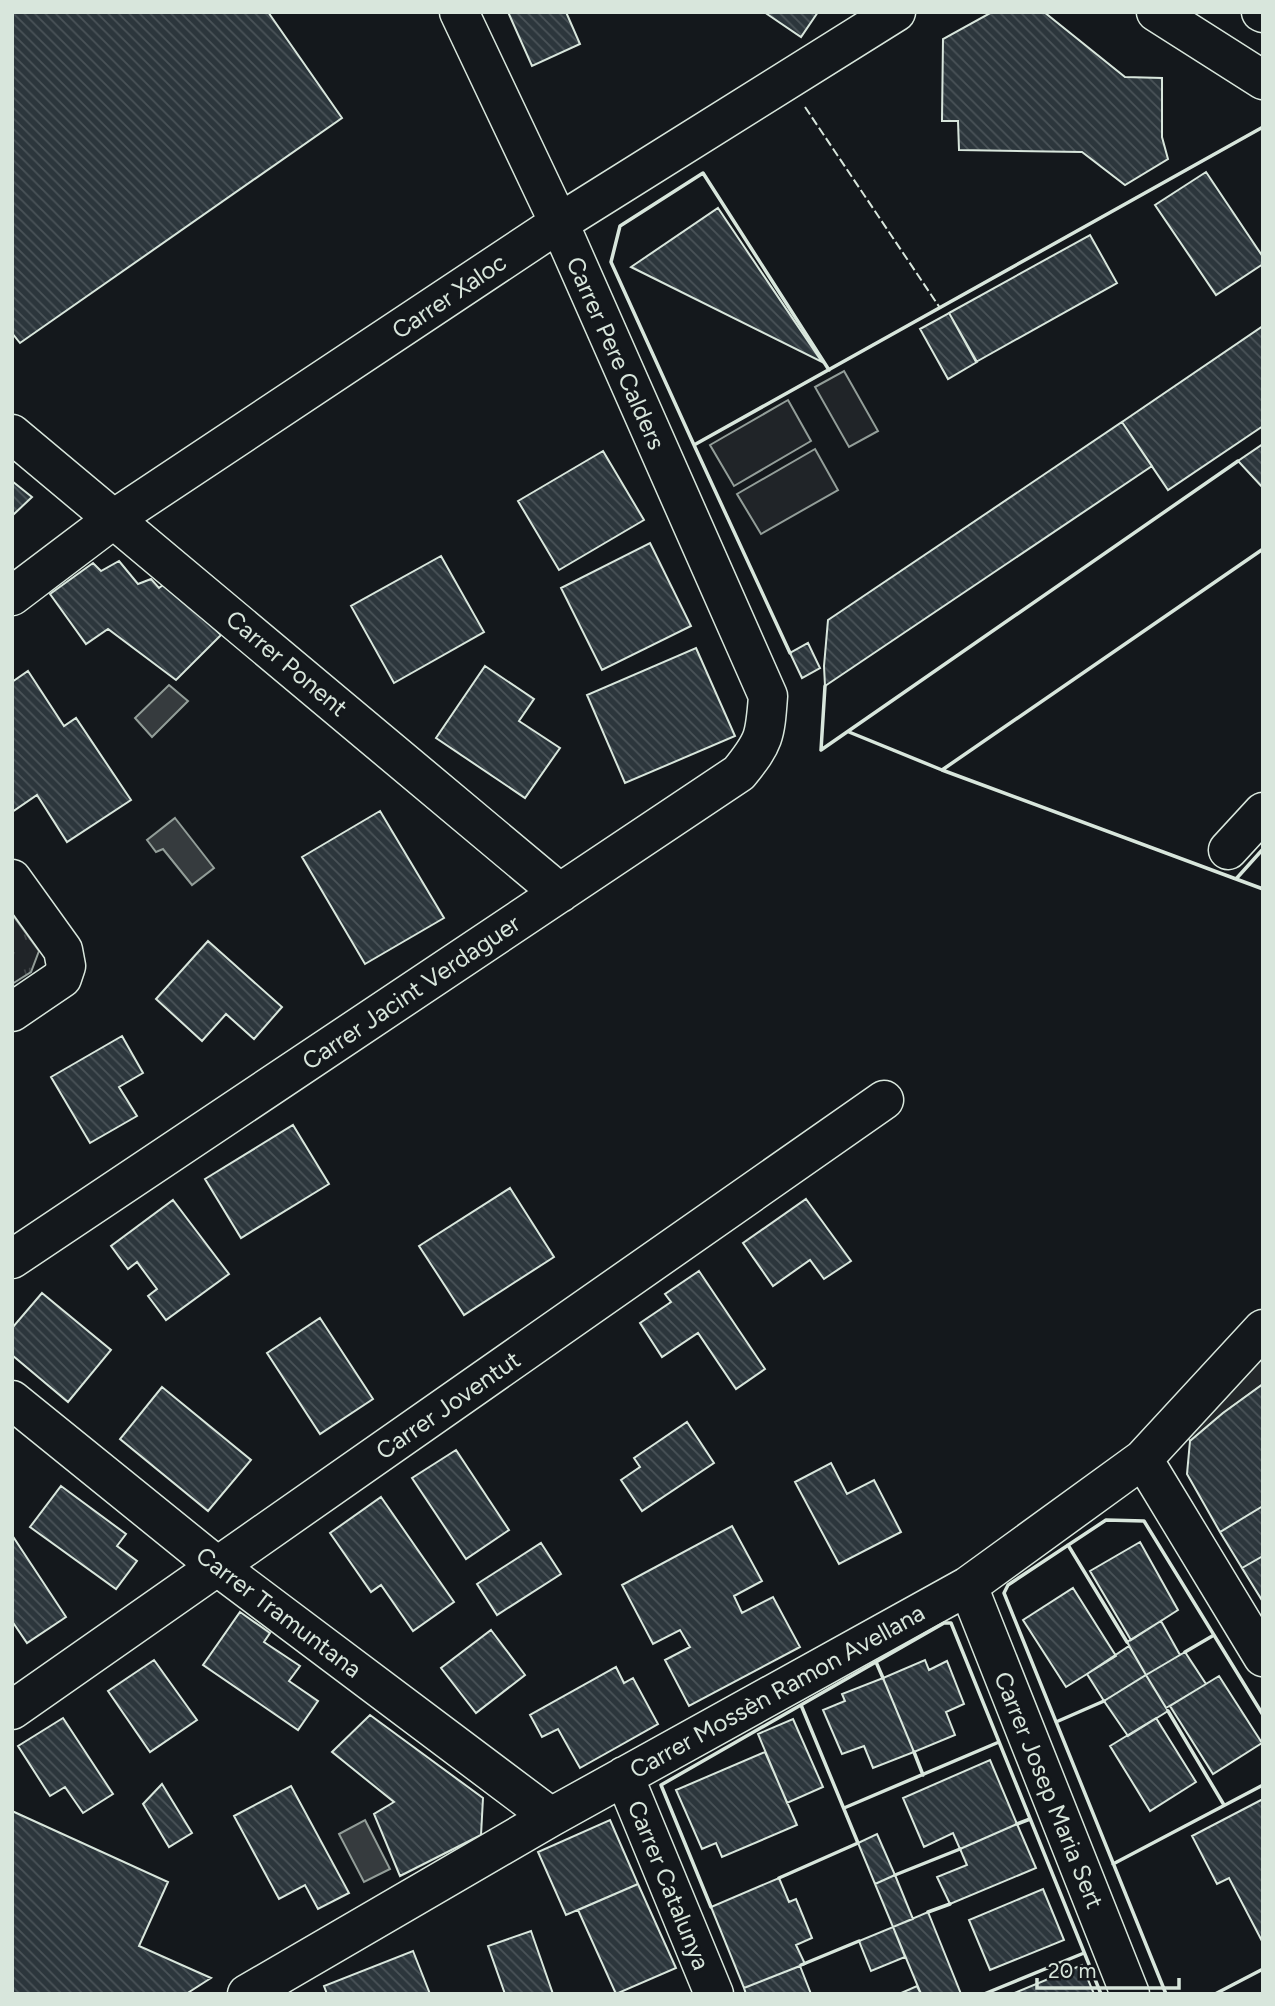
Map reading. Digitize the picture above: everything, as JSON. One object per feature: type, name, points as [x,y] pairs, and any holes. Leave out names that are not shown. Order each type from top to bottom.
[{"type":"street","name":"Carrer Pere Calders","points":[[459,12],[559,223],[768,695]]},
{"type":"street","name":"Carrer Xaloc","points":[[12,596],[115,518],[559,223],[896,12]]},
{"type":"street","points":[[1156,12],[1263,80]]},
{"type":"street","name":"Carrer Ponent","points":[[12,434],[559,893]]},
{"type":"street","name":"Carrer Jacint Verdaguer","points":[[12,1259],[739,773],[760,748],[768,695]]},
{"type":"street","points":[[1228,850],[1263,812]]},
{"type":"street","points":[[12,880],[63,950],[66,966],[62,978],[12,1012]]},
{"type":"street","name":"Carrer Joventut","points":[[12,1710],[884,1100]]},
{"type":"street","name":"Carrer Mossèn Ramon Avellana","points":[[247,1994],[297,1981],[551,1817],[968,1586],[1143,1459],[1263,1329]]},
{"type":"street","name":"Carrer Tramuntana","points":[[12,1401],[217,1566],[551,1817]]},
{"type":"street","points":[[1143,1459],[1263,1657]]},
{"type":"street","name":"Carrer Josep Maria Sert","points":[[968,1586],[1130,1994]]},
{"type":"street","name":"Carrer Catalunya","points":[[624,1776],[714,1994]]},
{"type":"green space","points":[[844,371],[878,431],[849,447],[815,387]]},
{"type":"green space","points":[[788,400],[811,441],[734,486],[710,445]]},
{"type":"green space","points":[[815,449],[838,490],[761,534],[737,494]]},
{"type":"green space","points":[[12,914],[39,951],[31,972],[12,984]]},
{"type":"shaded area","points":[[169,685],[188,701],[152,737],[135,718]]},
{"type":"shaded area","points":[[175,818],[214,868],[192,885],[163,849],[156,852],[147,840]]},
{"type":"shaded area","points":[[1263,1348],[1263,1384],[1190,1441],[1185,1432]]},
{"type":"shaded area","points":[[365,1820],[390,1869],[364,1882],[339,1834]]},
{"type":"building","points":[[12,12],[268,12],[342,118],[20,343],[12,333]]},
{"type":"building","points":[[508,12],[566,12],[580,44],[532,66]]},
{"type":"building","points":[[764,12],[818,12],[801,37]]},
{"type":"building","points":[[992,12],[1044,12],[1125,77],[1162,78],[1162,137],[1168,159],[1125,185],[1082,152],[959,150],[958,121],[942,121],[943,39]]},
{"type":"building","points":[[1206,172],[1263,257],[1263,264],[1216,295],[1155,205]]},
{"type":"building","points":[[718,208],[822,362],[631,267]]},
{"type":"building","points":[[1090,235],[1117,283],[976,362],[949,313]]},
{"type":"building","points":[[949,313],[977,362],[948,379],[920,329]]},
{"type":"building","points":[[1263,326],[1263,426],[1168,490],[1122,422]]},
{"type":"building","points":[[1122,422],[1152,466],[825,686],[828,620]]},
{"type":"building","points":[[1263,444],[1263,488],[1238,461]]},
{"type":"building","points":[[603,451],[644,520],[559,570],[518,501]]},
{"type":"building","points":[[12,481],[32,497],[12,516]]},
{"type":"building","points":[[650,543],[691,626],[602,670],[561,588]]},
{"type":"building","points":[[441,556],[484,632],[394,683],[351,606]]},
{"type":"building","points":[[119,561],[138,584],[151,579],[159,588],[167,582],[221,635],[176,680],[108,629],[86,644],[50,594],[93,563],[101,571]]},
{"type":"building","points":[[808,643],[820,668],[802,678],[790,653]]},
{"type":"building","points":[[696,648],[735,736],[625,783],[587,695]]},
{"type":"building","points":[[485,666],[534,699],[519,721],[560,748],[525,798],[436,738]]},
{"type":"building","points":[[28,671],[64,726],[76,718],[131,800],[67,842],[37,795],[12,812],[12,682]]},
{"type":"building","points":[[380,811],[444,918],[365,964],[302,857]]},
{"type":"building","points":[[208,941],[282,1007],[254,1039],[226,1014],[202,1041],[156,999]]},
{"type":"building","points":[[122,1036],[143,1073],[119,1087],[137,1116],[90,1143],[51,1077]]},
{"type":"building","points":[[293,1125],[329,1184],[241,1238],[205,1179]]},
{"type":"building","points":[[510,1188],[554,1257],[464,1315],[419,1246]]},
{"type":"building","points":[[806,1199],[851,1261],[824,1279],[810,1260],[773,1286],[743,1243]]},
{"type":"building","points":[[173,1200],[229,1274],[166,1320],[148,1296],[157,1289],[137,1262],[128,1269],[111,1246]]},
{"type":"building","points":[[699,1271],[765,1369],[736,1389],[698,1333],[662,1357],[640,1323],[671,1302],[665,1294]]},
{"type":"building","points":[[42,1293],[111,1350],[68,1402],[12,1355],[12,1328]]},
{"type":"building","points":[[320,1318],[373,1399],[320,1434],[267,1353]]},
{"type":"building","points":[[1263,1384],[1263,1506],[1220,1532],[1187,1474],[1190,1441]]},
{"type":"building","points":[[162,1387],[251,1460],[208,1511],[120,1439]]},
{"type":"building","points":[[687,1422],[714,1463],[642,1511],[621,1480],[640,1467],[634,1458]]},
{"type":"building","points":[[456,1450],[509,1530],[466,1559],[412,1478]]},
{"type":"building","points":[[831,1463],[847,1494],[874,1480],[901,1532],[839,1564],[795,1482]]},
{"type":"building","points":[[61,1486],[126,1534],[117,1546],[137,1561],[116,1589],[30,1527]]},
{"type":"building","points":[[381,1497],[454,1602],[413,1631],[381,1585],[371,1592],[330,1533]]},
{"type":"building","points":[[1263,1506],[1263,1556],[1242,1568],[1220,1532]]},
{"type":"building","points":[[732,1526],[762,1581],[734,1596],[742,1613],[773,1597],[800,1647],[689,1706],[665,1660],[690,1647],[680,1630],[653,1644],[622,1585]]},
{"type":"building","points":[[12,1535],[66,1617],[27,1643],[12,1621]]},
{"type":"building","points":[[1140,1542],[1178,1610],[1131,1640],[1090,1571]]},
{"type":"building","points":[[541,1543],[561,1574],[497,1615],[477,1584]]},
{"type":"building","points":[[1263,1556],[1263,1602],[1242,1568]]},
{"type":"building","points":[[1073,1588],[1116,1656],[1066,1687],[1023,1620]]},
{"type":"building","points":[[240,1612],[270,1633],[264,1642],[300,1666],[289,1681],[318,1701],[298,1730],[203,1665]]},
{"type":"building","points":[[1161,1621],[1180,1655],[1146,1675],[1127,1642]]},
{"type":"building","points":[[491,1630],[525,1675],[476,1713],[441,1668]]},
{"type":"building","points":[[1129,1646],[1146,1675],[1104,1701],[1087,1674]]},
{"type":"building","points":[[1185,1652],[1206,1684],[1166,1708],[1146,1675]]},
{"type":"building","points":[[154,1660],[197,1720],[150,1752],[108,1691]]},
{"type":"building","points":[[925,1660],[929,1670],[947,1661],[964,1704],[946,1712],[955,1735],[914,1752],[883,1678]]},
{"type":"building","points":[[616,1667],[624,1683],[633,1678],[658,1724],[580,1768],[558,1729],[542,1737],[530,1715]]},
{"type":"building","points":[[1146,1675],[1168,1711],[1128,1736],[1104,1701]]},
{"type":"building","points":[[1219,1676],[1262,1743],[1213,1774],[1170,1706]]},
{"type":"building","points":[[883,1678],[914,1752],[873,1768],[864,1746],[842,1754],[823,1710],[845,1701],[842,1694]]},
{"type":"building","points":[[370,1715],[483,1798],[481,1835],[400,1876],[374,1814],[394,1802],[332,1752]]},
{"type":"building","points":[[63,1718],[113,1794],[83,1813],[65,1787],[50,1796],[18,1746]]},
{"type":"building","points":[[1156,1718],[1196,1782],[1150,1811],[1110,1746]]},
{"type":"building","points":[[793,1719],[823,1787],[787,1803],[758,1734]]},
{"type":"building","points":[[765,1752],[797,1825],[722,1857],[716,1843],[702,1849],[676,1790]]},
{"type":"building","points":[[990,1760],[1017,1824],[960,1849],[953,1833],[924,1847],[903,1798]]},
{"type":"building","points":[[162,1784],[192,1833],[169,1847],[143,1804]]},
{"type":"building","points":[[291,1786],[349,1893],[318,1909],[305,1885],[279,1899],[234,1816]]},
{"type":"building","points":[[1263,1799],[1263,1943],[1229,1878],[1217,1884],[1192,1836]]},
{"type":"building","points":[[12,1811],[168,1882],[139,1946],[211,1978],[186,1994],[12,1994]]},
{"type":"building","points":[[610,1820],[638,1884],[566,1915],[538,1852]]},
{"type":"building","points":[[1017,1824],[1036,1868],[950,1904],[937,1877],[967,1865],[960,1849]]},
{"type":"building","points":[[877,1834],[895,1875],[875,1884],[858,1843]]},
{"type":"building","points":[[895,1875],[913,1919],[893,1927],[875,1884]]},
{"type":"building","points":[[779,1878],[789,1902],[796,1899],[812,1938],[796,1945],[805,1964],[744,1988],[711,1907]]},
{"type":"building","points":[[638,1884],[676,1968],[616,1994],[578,1910]]},
{"type":"building","points":[[1043,1889],[1064,1940],[990,1970],[969,1920]]},
{"type":"building","points":[[928,1912],[961,1994],[921,1994],[893,1927]]},
{"type":"building","points":[[893,1927],[905,1957],[871,1971],[859,1941]]},
{"type":"building","points":[[531,1931],[553,1994],[505,1994],[488,1946]]},
{"type":"building","points":[[413,1951],[430,1994],[327,1994],[324,1986]]},
{"type":"building","points":[[1082,1965],[1094,1994],[1012,1994]]},
{"type":"building","points":[[800,1966],[811,1994],[746,1994],[744,1988]]},
{"type":"building","points":[[917,1986],[921,1994],[899,1994]]},
{"type":"fence","points":[[805,107],[940,308]]},
{"type":"wall","points":[[790,653],[694,445],[1263,127]]},
{"type":"wall","points":[[694,445],[611,262],[620,226],[703,173],[829,370]]},
{"type":"wall","points":[[821,750],[1238,461]]},
{"type":"wall","points":[[942,770],[1263,549]]},
{"type":"wall","points":[[821,750],[825,686]]},
{"type":"wall","points":[[849,732],[942,770],[1263,889]]},
{"type":"wall","points":[[1236,879],[1263,849]]},
{"type":"wall","points":[[1166,1994],[1004,1593],[1008,1585],[1106,1520],[1144,1521],[1263,1715]]},
{"type":"wall","points":[[1068,1545],[1127,1642]]},
{"type":"wall","points":[[711,1907],[661,1785],[944,1623],[951,1623],[1101,1994]]},
{"type":"wall","points":[[1185,1652],[1214,1635]]},
{"type":"wall","points":[[876,1662],[883,1678]]},
{"type":"wall","points":[[1056,1722],[1104,1701]]},
{"type":"wall","points":[[779,1878],[858,1843],[801,1705]]},
{"type":"wall","points":[[1168,1711],[1224,1805]]},
{"type":"wall","points":[[844,1808],[999,1742]]},
{"type":"wall","points":[[914,1752],[923,1775]]},
{"type":"wall","points":[[1113,1864],[1263,1785]]},
{"type":"wall","points":[[1017,1824],[1030,1819]]},
{"type":"wall","points":[[895,1875],[960,1849]]},
{"type":"wall","points":[[928,1912],[950,1904]]},
{"type":"wall","points":[[801,1965],[859,1941]]},
{"type":"wall","points":[[984,1994],[1084,1953]]},
{"type":"wall","points":[[1215,1994],[1263,1969]]}]
